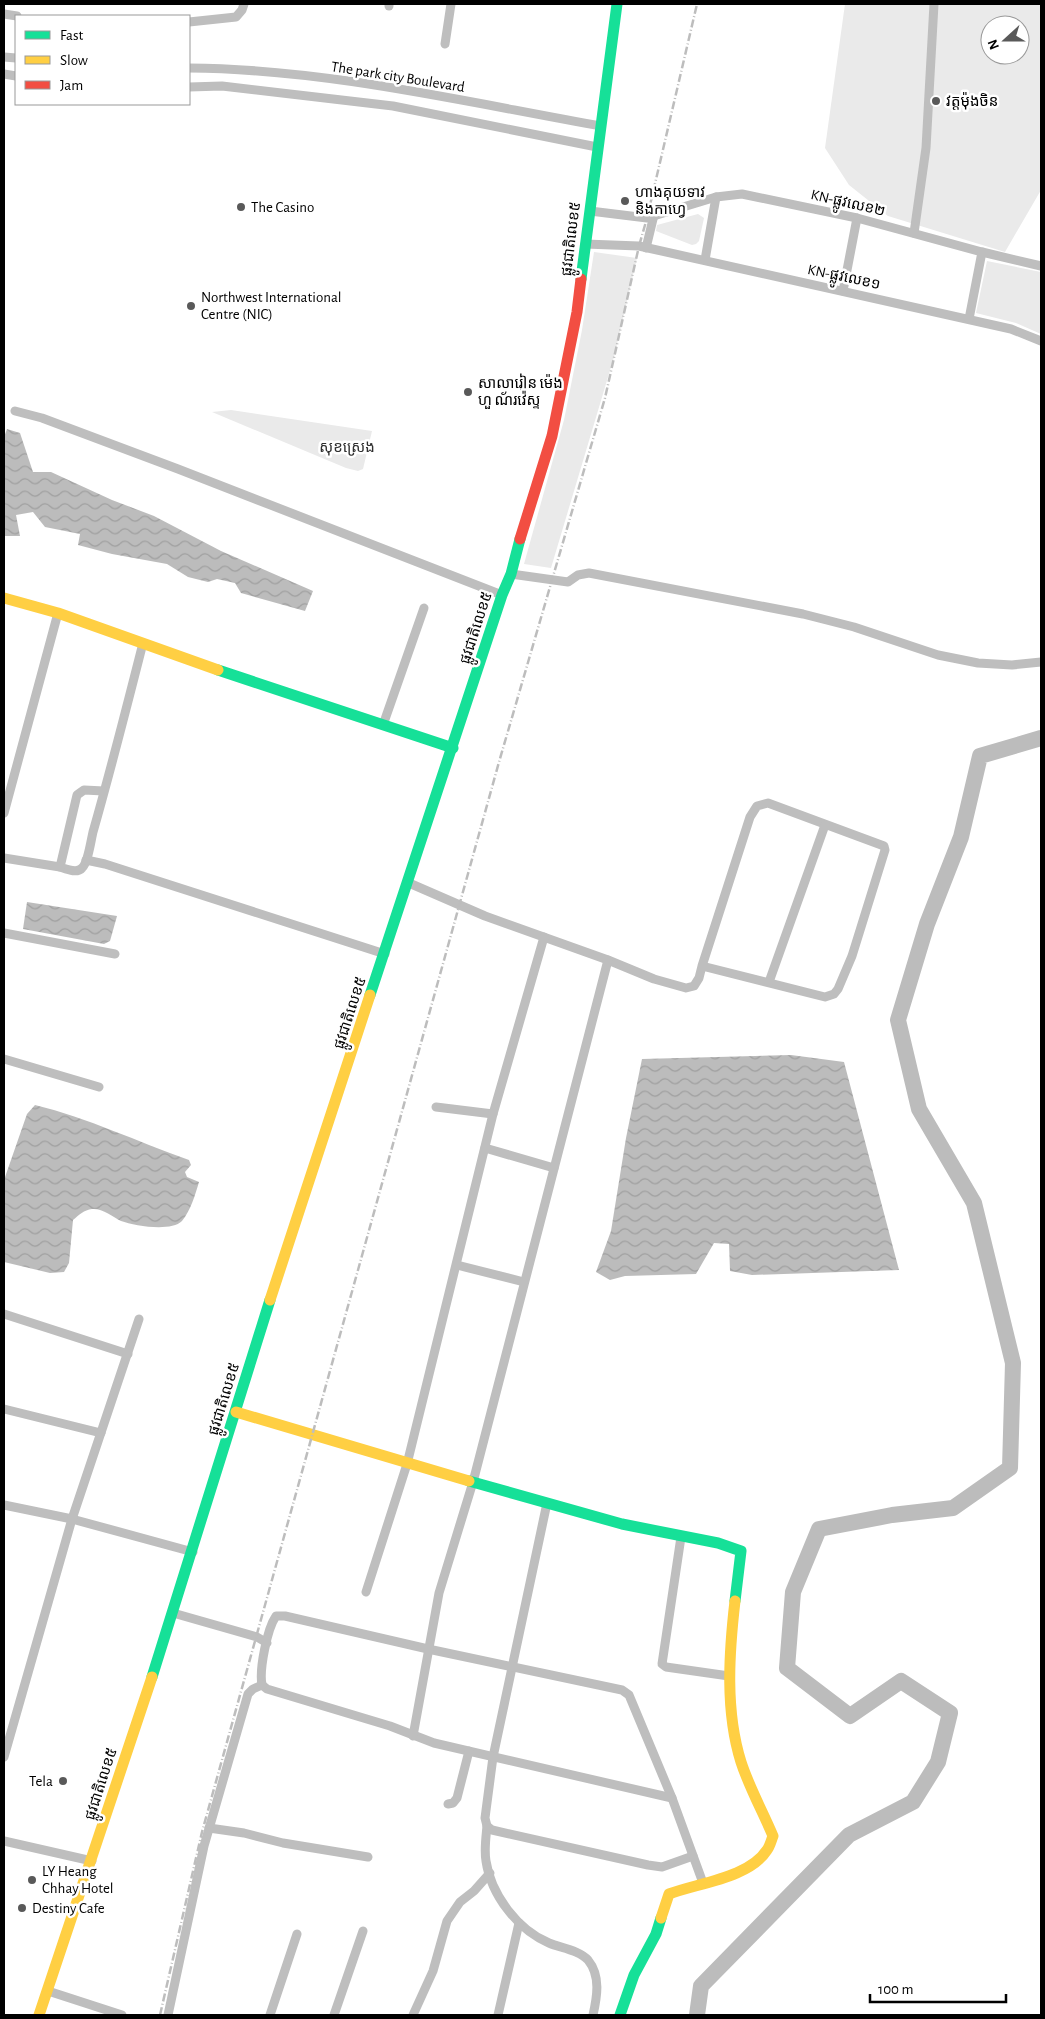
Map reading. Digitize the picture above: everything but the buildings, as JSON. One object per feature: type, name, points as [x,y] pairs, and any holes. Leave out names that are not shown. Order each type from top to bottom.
[{"type":"main road","name":"ផ្លូវជាតិលេខ៥","points":[[39,2015],[92,1861],[193,1552],[273,1292],[386,954],[502,595],[511,574],[552,436],[577,312],[617,4]]},
{"type":"main road","points":[[4,598],[58,612],[265,687],[453,748]]},
{"type":"main road","points":[[236,1412],[407,1464],[622,1524],[718,1543],[741,1550],[729,1676],[735,1732],[741,1762],[773,1836],[771,1847],[752,1865],[726,1877],[669,1894],[656,1934],[634,1975],[620,2015]]},
{"type":"street","points":[[190,22],[236,17],[244,4]]},
{"type":"street","points":[[444,44],[450,4]]},
{"type":"street","points":[[914,233],[926,148],[934,4]]},
{"type":"street","name":"The park city Boulevard","points":[[190,68],[222,68],[334,79],[600,126]]},
{"type":"street","name":"The park city Boulevard","points":[[190,87],[222,86],[393,106],[597,147]]},
{"type":"street","name":"KN-ផ្លូវលេខ២","points":[[651,217],[716,197],[742,194],[857,218],[982,252],[1041,264]]},
{"type":"street","points":[[705,260],[716,197]]},
{"type":"street","points":[[590,211],[651,217],[642,247]]},
{"type":"street","points":[[843,291],[857,218]]},
{"type":"street","name":"KN-ផ្លូវលេខ១","points":[[586,244],[642,247],[705,260],[1011,329],[1041,341]]},
{"type":"street","points":[[969,319],[982,252]]},
{"type":"street","points":[[15,411],[42,418],[178,469],[502,595]]},
{"type":"street","points":[[511,574],[568,582],[578,575],[589,573],[803,614],[854,627],[938,655],[978,663],[1012,665],[1041,662]]},
{"type":"street","points":[[383,725],[424,608]]},
{"type":"street","points":[[4,814],[58,612]]},
{"type":"street","points":[[4,858],[78,870],[82,868],[86,860],[143,643]]},
{"type":"street","points":[[60,867],[77,795],[84,790],[104,791]]},
{"type":"street","points":[[409,883],[485,916],[608,960],[654,979],[686,988],[694,986],[698,978],[729,875],[753,810],[763,804],[768,804],[880,844],[886,850],[852,956],[834,994],[825,997],[702,966]]},
{"type":"street","points":[[769,982],[825,825]]},
{"type":"street","points":[[86,860],[105,864],[386,954]]},
{"type":"street","points":[[4,932],[115,954]]},
{"type":"street","points":[[366,1592],[407,1464],[493,1114],[544,937]]},
{"type":"street","points":[[413,1736],[439,1593],[472,1482],[608,960]]},
{"type":"street","points":[[4,1059],[99,1087]]},
{"type":"street","points":[[436,1107],[493,1114]]},
{"type":"street","points":[[485,1148],[554,1168]]},
{"type":"street","points":[[457,1265],[524,1282]]},
{"type":"street","points":[[4,1314],[128,1354]]},
{"type":"street","points":[[4,1757],[72,1519],[139,1318]]},
{"type":"street","points":[[4,1408],[101,1433]]},
{"type":"street","points":[[547,1502],[493,1757],[485,1818],[487,1826],[486,1861],[504,1905],[519,1923],[547,1942],[571,1951],[587,1960],[597,1978],[597,1996],[593,2015]]},
{"type":"street","points":[[4,1505],[72,1519],[193,1552]]},
{"type":"street","points":[[681,1537],[662,1664],[666,1667],[729,1676]]},
{"type":"street","points":[[173,1613],[257,1637],[266,1643]]},
{"type":"street","points":[[262,1685],[266,1643],[272,1622],[276,1616],[285,1616],[428,1649],[622,1690],[629,1695],[672,1798],[703,1883]]},
{"type":"street","points":[[262,1685],[266,1688],[401,1730],[413,1736],[493,1757],[672,1798]]},
{"type":"street","points":[[168,2015],[190,1903],[209,1828],[248,1694],[253,1689],[262,1685]]},
{"type":"street","points":[[448,1804],[457,1798],[469,1751]]},
{"type":"street","points":[[487,1826],[492,1830],[655,1866],[662,1867],[693,1856]]},
{"type":"street","points":[[209,1828],[368,1857]]},
{"type":"street","points":[[4,1840],[92,1861]]},
{"type":"street","points":[[413,2015],[433,1971],[447,1921],[460,1902],[474,1891],[490,1873]]},
{"type":"street","points":[[498,2015],[519,1923]]},
{"type":"street","points":[[334,2015],[363,1932]]},
{"type":"street","points":[[270,2015],[297,1934]]},
{"type":"street","points":[[48,1991],[122,2015]]},
{"type":"green space","name":"វត្តម៉ុងចិន","points":[[845,4],[1041,4],[1041,190],[1005,252],[888,216],[849,185],[825,148]]},
{"type":"green space","points":[[698,214],[704,218],[699,241],[696,244],[692,245],[656,231],[657,225]]},
{"type":"green space","points":[[594,252],[637,258],[614,357],[551,568],[524,564],[564,420],[582,330]]},
{"type":"green space","points":[[987,261],[1041,272],[1041,334],[1016,323],[976,313]]},
{"type":"green space","name":"សុខស្រេង","points":[[231,410],[372,431],[363,469],[358,471],[346,468],[212,412]]},
{"type":"water","points":[[7,429],[20,433],[33,472],[51,472],[112,500],[154,516],[221,551],[313,591],[305,611],[241,593],[235,583],[217,579],[208,582],[188,577],[167,564],[112,554],[78,545],[80,534],[45,527],[33,512],[16,515],[20,536],[4,536],[4,437]]},
{"type":"water","points":[[27,902],[117,916],[110,941],[104,944],[23,929]]},
{"type":"water","points":[[791,1055],[844,1062],[899,1270],[752,1275],[730,1271],[729,1244],[714,1243],[696,1274],[625,1276],[610,1280],[596,1272],[611,1231],[626,1138],[642,1059]]},
{"type":"water","points":[[35,1105],[94,1123],[189,1160],[191,1165],[185,1172],[187,1177],[199,1182],[190,1207],[182,1221],[162,1227],[135,1225],[121,1221],[100,1210],[89,1210],[73,1220],[69,1263],[64,1272],[50,1273],[4,1262],[4,1180],[27,1114]]},
{"type":"waterway","points":[[697,2015],[701,1986],[849,1835],[913,1802],[938,1762],[950,1713],[901,1681],[850,1716],[787,1668],[793,1592],[819,1529],[892,1515],[953,1508],[1010,1468],[1013,1363],[974,1203],[919,1109],[898,1020],[927,924],[961,837],[980,756],[1041,738]]},
{"type":"railway","points":[[160,2015],[202,1832],[499,762],[605,398],[697,4]]},
{"type":"traffic: fast","points":[[581,279],[617,4]]},
{"type":"traffic: fast","points":[[370,995],[502,595],[511,574],[520,539]]},
{"type":"traffic: fast","points":[[218,670],[453,748]]},
{"type":"traffic: fast","points":[[152,1677],[270,1300]]},
{"type":"traffic: fast","points":[[469,1481],[622,1524],[718,1543],[741,1551],[735,1601]]},
{"type":"traffic: fast","points":[[620,2015],[634,1975],[656,1934],[661,1918]]},
{"type":"traffic: slow","points":[[4,598],[58,613],[218,670]]},
{"type":"traffic: slow","points":[[270,1300],[370,995]]},
{"type":"traffic: slow","points":[[236,1412],[469,1481]]},
{"type":"traffic: slow","points":[[661,1918],[669,1894],[722,1878],[748,1867],[767,1850],[773,1836],[744,1771],[732,1723],[730,1661],[735,1601]]},
{"type":"traffic: slow","points":[[39,2015],[152,1677]]},
{"type":"traffic: jam","points":[[520,539],[552,436],[577,312],[581,279]]},
{"type":"place","name":"វត្តម៉ុងចិន","points":[[936,101]]},
{"type":"place","name":"ហាងគុយទាវ និងកាហ្វេ","points":[[625,201]]},
{"type":"place","name":"The Casino","points":[[241,207]]},
{"type":"place","name":"Northwest International Centre (NIC)","points":[[191,306]]},
{"type":"place","name":"សាលារៀន ម៉េង ហួ ណ័រវ៉េស្ទ","points":[[468,392]]},
{"type":"place","name":"Tela","points":[[63,1781]]},
{"type":"place","name":"LY Heang Chhay Hotel","points":[[32,1880]]},
{"type":"place","name":"Destiny Cafe","points":[[22,1908]]}]
